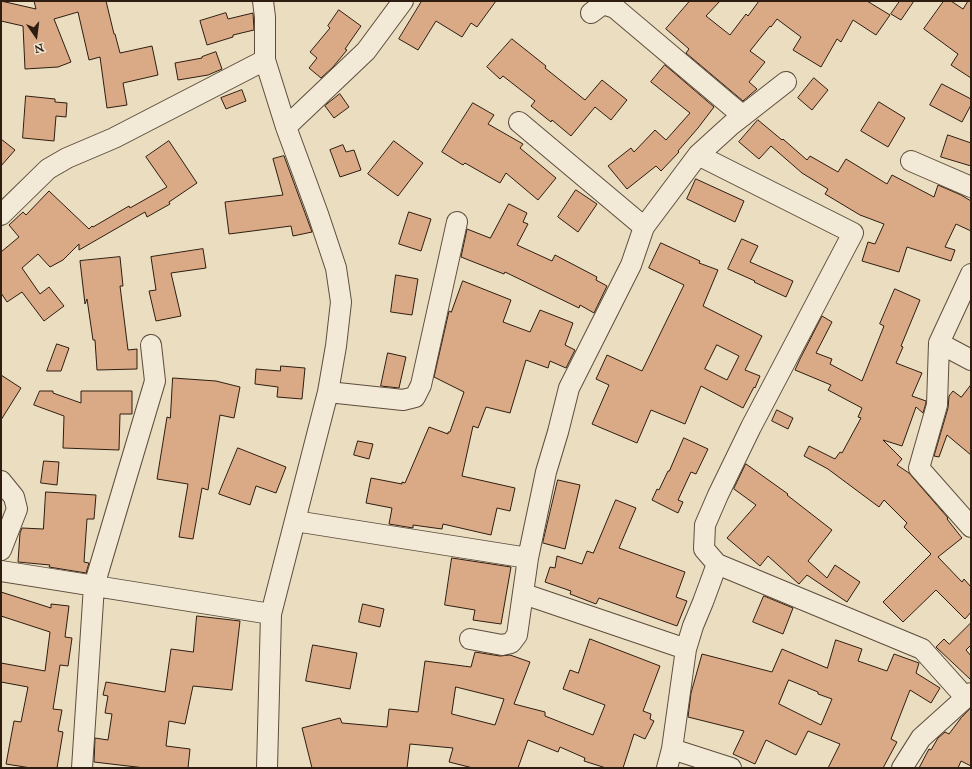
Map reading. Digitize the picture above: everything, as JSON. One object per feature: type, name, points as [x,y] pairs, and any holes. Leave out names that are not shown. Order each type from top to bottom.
[{"type":"street","points":[[263,1],[265,16],[265,60],[286,127],[336,268],[341,302],[336,346],[328,392],[271,614],[267,768]]},
{"type":"street","points":[[286,127],[366,51],[403,1]]},
{"type":"street","points":[[591,13],[603,4],[615,8],[743,116]]},
{"type":"street","points":[[1,215],[48,169],[67,158],[114,138],[265,60]]},
{"type":"street","points":[[470,639],[502,645],[512,643],[517,635],[528,558],[546,472],[569,388],[631,265],[644,227],[698,155],[743,116],[786,82]]},
{"type":"street","points":[[519,122],[644,227]]},
{"type":"street","points":[[698,155],[853,233],[751,427],[718,495],[706,525],[704,549],[717,564],[922,649],[968,695],[921,738],[902,768]]},
{"type":"street","points":[[911,161],[971,186]]},
{"type":"street","points":[[328,392],[403,400],[415,397],[421,384],[457,222]]},
{"type":"street","points":[[971,274],[939,343],[937,405],[919,468],[971,527]]},
{"type":"street","points":[[939,343],[971,360]]},
{"type":"street","points":[[82,768],[94,586],[155,381],[151,345]]},
{"type":"street","points":[[1,481],[14,497],[17,509],[1,550]]},
{"type":"street","points":[[295,521],[528,558]]},
{"type":"street","points":[[667,768],[672,749],[686,649],[693,626],[717,564]]},
{"type":"street","points":[[1,571],[271,614]]},
{"type":"street","points":[[524,594],[686,649]]},
{"type":"street","points":[[672,749],[730,768]]},
{"type":"building","points":[[1,1],[36,9],[34,1],[106,1],[120,53],[152,46],[158,75],[123,83],[127,105],[107,108],[100,57],[89,60],[78,12],[54,19],[71,62],[58,67],[25,69],[23,26],[1,21]]},
{"type":"building","points":[[422,1],[496,1],[477,27],[471,23],[462,37],[436,21],[418,50],[399,39]]},
{"type":"building","points":[[690,1],[720,1],[706,16],[730,35],[746,14],[748,16],[759,1],[867,1],[890,15],[876,35],[853,20],[841,42],[837,39],[821,67],[793,50],[801,37],[777,19],[750,51],[765,62],[749,82],[757,89],[743,101],[686,53],[689,49],[666,29]]},
{"type":"building","points":[[900,1],[914,1],[901,20],[891,14]]},
{"type":"building","points":[[944,1],[951,1],[963,9],[968,1],[971,1],[971,78],[951,65],[958,54],[924,29]]},
{"type":"building","points":[[339,10],[361,26],[345,49],[347,50],[333,67],[321,78],[309,68],[317,58],[310,52],[330,28],[328,26]]},
{"type":"building","points":[[226,13],[228,19],[253,13],[254,30],[233,35],[233,37],[207,45],[200,21]]},
{"type":"building","points":[[512,39],[585,100],[602,80],[627,100],[611,120],[595,107],[571,136],[552,120],[551,122],[531,106],[535,101],[503,76],[500,79],[487,67]]},
{"type":"building","points":[[216,52],[222,69],[208,75],[178,80],[175,63],[202,58]]},
{"type":"building","points":[[665,65],[714,107],[678,151],[679,152],[661,171],[656,166],[627,189],[608,166],[631,148],[634,152],[655,130],[666,140],[690,113],[651,82]]},
{"type":"building","points":[[814,78],[828,90],[812,110],[798,98]]},
{"type":"building","points":[[942,84],[971,99],[971,105],[962,122],[930,105]]},
{"type":"building","points":[[242,90],[246,101],[226,109],[221,98]]},
{"type":"building","points":[[340,94],[349,107],[334,118],[325,106]]},
{"type":"building","points":[[26,96],[55,99],[55,102],[67,103],[66,117],[56,116],[54,141],[23,138]]},
{"type":"building","points":[[879,102],[905,118],[888,147],[861,131]]},
{"type":"building","points":[[473,103],[494,115],[488,124],[523,144],[520,148],[556,178],[538,200],[506,173],[500,183],[465,163],[463,165],[442,152]]},
{"type":"building","points":[[758,120],[807,160],[810,156],[838,172],[846,159],[887,184],[892,175],[934,197],[938,185],[961,195],[971,201],[971,231],[956,224],[945,247],[955,250],[951,261],[907,247],[899,272],[862,261],[868,242],[875,244],[884,224],[860,215],[825,194],[828,189],[802,173],[771,146],[759,159],[739,142]]},
{"type":"building","points":[[948,135],[971,143],[971,166],[941,157]]},
{"type":"building","points":[[1,139],[15,150],[1,166]]},
{"type":"building","points":[[169,141],[197,183],[169,202],[170,204],[147,217],[145,212],[79,250],[79,244],[63,260],[50,267],[38,254],[22,268],[40,294],[49,287],[64,306],[44,321],[22,292],[7,302],[1,293],[1,252],[19,237],[9,225],[23,212],[26,215],[49,191],[89,229],[129,206],[130,208],[167,187],[146,157]]},
{"type":"building","points":[[394,141],[423,163],[398,196],[368,174]]},
{"type":"building","points":[[343,145],[346,152],[354,150],[361,170],[340,177],[330,150]]},
{"type":"building","points":[[284,156],[312,232],[293,236],[291,226],[229,234],[225,202],[283,195],[273,159]]},
{"type":"building","points":[[696,179],[744,201],[735,222],[687,199]]},
{"type":"building","points":[[576,190],[597,204],[578,232],[558,217]]},
{"type":"building","points":[[509,204],[527,213],[523,222],[528,224],[517,245],[552,261],[555,255],[597,277],[596,280],[607,286],[594,313],[580,305],[579,308],[505,272],[504,274],[461,257],[467,229],[490,238]]},
{"type":"building","points":[[409,212],[431,219],[421,251],[399,244]]},
{"type":"building","points":[[742,239],[758,246],[750,262],[793,281],[786,297],[728,269]]},
{"type":"building","points":[[661,243],[700,261],[699,263],[718,270],[703,306],[762,336],[745,370],[760,376],[755,388],[754,387],[743,408],[701,386],[685,424],[651,410],[637,443],[592,424],[609,385],[596,379],[607,355],[642,371],[684,285],[649,268]],"holes":[[[717,345],[739,356],[727,380],[705,369]]]},
{"type":"building","points":[[203,249],[206,268],[171,273],[181,316],[156,321],[149,291],[156,290],[151,257]]},
{"type":"building","points":[[120,257],[123,286],[120,286],[128,350],[137,349],[137,369],[97,370],[95,340],[93,340],[87,299],[85,304],[80,261]]},
{"type":"building","points":[[396,275],[418,279],[412,315],[391,312]]},
{"type":"building","points":[[463,281],[511,300],[503,322],[530,332],[540,310],[573,323],[565,345],[575,350],[566,368],[550,361],[548,368],[526,360],[510,413],[486,407],[478,428],[473,426],[462,476],[515,488],[510,511],[497,508],[491,535],[443,524],[442,529],[413,525],[413,528],[389,524],[392,508],[366,503],[371,478],[402,484],[402,482],[405,483],[429,427],[448,434],[448,432],[450,432],[464,392],[434,377],[449,311],[451,312]]},
{"type":"building","points":[[895,289],[920,300],[901,346],[903,347],[896,363],[922,373],[912,396],[926,401],[926,403],[923,413],[916,407],[902,446],[883,440],[902,459],[897,465],[909,473],[948,518],[947,519],[962,538],[938,557],[962,582],[964,579],[971,587],[971,612],[965,619],[936,590],[903,622],[883,602],[931,554],[904,527],[907,523],[884,500],[879,507],[828,469],[804,456],[809,446],[835,459],[840,452],[842,453],[861,418],[858,417],[862,408],[828,390],[831,385],[795,370],[822,316],[832,322],[816,353],[832,359],[830,364],[862,381],[884,326],[880,324]]},
{"type":"building","points":[[57,344],[69,348],[61,371],[47,371]]},
{"type":"building","points":[[388,353],[406,357],[399,388],[381,386]]},
{"type":"building","points":[[281,366],[305,368],[302,399],[277,397],[278,387],[255,384],[256,369],[280,371]]},
{"type":"building","points":[[1,375],[21,388],[1,420]]},
{"type":"building","points":[[173,378],[216,381],[240,387],[234,418],[220,415],[208,490],[202,488],[193,539],[179,537],[188,484],[157,479],[167,417],[170,418]]},
{"type":"building","points":[[971,385],[971,455],[947,435],[939,457],[934,456],[948,408],[949,396],[953,391],[961,397]]},
{"type":"building","points":[[40,391],[53,391],[53,393],[81,403],[81,391],[132,391],[132,414],[120,414],[119,450],[63,448],[64,416],[34,405]]},
{"type":"building","points":[[777,410],[793,418],[788,429],[772,421]]},
{"type":"building","points":[[684,438],[708,449],[696,474],[691,472],[678,500],[683,502],[678,513],[652,500],[657,489],[659,490],[669,471]]},
{"type":"building","points":[[358,441],[373,444],[369,459],[354,455]]},
{"type":"building","points":[[238,448],[286,467],[276,493],[256,486],[250,505],[219,494]]},
{"type":"building","points":[[44,461],[59,462],[57,485],[41,483]]},
{"type":"building","points":[[746,464],[788,494],[787,495],[832,530],[808,561],[827,578],[835,565],[860,582],[847,602],[807,575],[799,584],[768,556],[760,566],[727,538],[756,505],[734,489]]},
{"type":"building","points":[[558,480],[580,485],[565,549],[543,543]]},
{"type":"building","points":[[46,492],[96,495],[94,519],[87,519],[84,562],[89,563],[86,573],[49,567],[50,565],[18,562],[20,533],[22,528],[43,529]]},
{"type":"building","points":[[616,500],[636,508],[619,548],[685,572],[676,597],[687,601],[677,626],[599,598],[596,604],[570,594],[571,591],[545,582],[550,567],[555,568],[557,556],[582,564],[587,551],[593,553]]},
{"type":"building","points":[[452,558],[511,567],[501,624],[473,620],[475,610],[445,605]]},
{"type":"building","points":[[1,592],[51,608],[51,604],[69,606],[65,637],[72,638],[68,666],[60,665],[53,709],[62,710],[58,731],[63,732],[57,768],[31,768],[6,764],[14,721],[21,722],[28,687],[1,682],[1,663],[45,671],[50,632],[1,616]]},
{"type":"building","points":[[764,596],[793,608],[783,634],[753,622]]},
{"type":"building","points":[[363,604],[384,609],[380,627],[359,622]]},
{"type":"building","points":[[197,616],[240,621],[232,690],[193,686],[185,724],[169,721],[166,746],[190,749],[188,768],[145,768],[94,762],[95,738],[108,740],[112,714],[105,713],[108,696],[103,695],[106,682],[165,692],[171,649],[193,652]]},
{"type":"building","points":[[971,623],[971,645],[966,650],[971,656],[971,680],[936,647],[944,639],[949,644]]},
{"type":"building","points":[[590,639],[660,666],[643,711],[651,714],[650,719],[654,721],[645,739],[634,734],[623,768],[606,768],[584,761],[585,758],[560,747],[558,752],[528,740],[518,768],[473,768],[449,762],[453,748],[410,744],[407,768],[312,768],[302,728],[340,718],[342,723],[387,727],[389,709],[418,712],[425,661],[471,667],[475,652],[500,656],[510,655],[530,662],[514,704],[545,712],[545,716],[593,735],[605,705],[563,689],[570,670],[578,673]],"holes":[[[456,687],[504,699],[495,725],[452,714]]]},
{"type":"building","points":[[836,640],[862,649],[858,661],[887,671],[894,654],[919,663],[916,673],[940,688],[931,703],[910,690],[891,739],[897,742],[883,768],[828,768],[840,744],[808,731],[796,755],[766,740],[755,764],[733,754],[744,731],[688,717],[691,693],[702,654],[772,672],[782,649],[827,668]],"holes":[[[789,680],[818,692],[818,694],[832,699],[821,725],[779,704]]]},
{"type":"building","points":[[313,645],[357,653],[350,689],[306,681]]},
{"type":"building","points":[[971,708],[971,766],[961,761],[958,768],[919,768],[929,749],[931,750],[938,738],[945,732],[949,734]]}]
